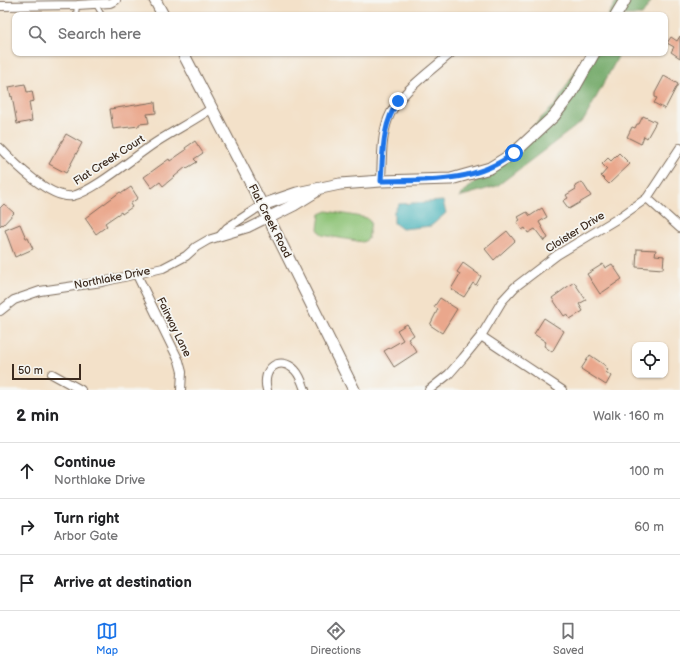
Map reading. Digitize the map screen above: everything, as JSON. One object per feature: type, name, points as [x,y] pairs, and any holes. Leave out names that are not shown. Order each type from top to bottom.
[{"type":"street","points":[[0,6],[39,3],[77,5],[96,1],[110,3],[116,0]]},
{"type":"street","points":[[155,0],[161,12]]},
{"type":"street","points":[[618,12],[625,0]]},
{"type":"street","name":"Flat Creek Road","points":[[185,56],[262,205],[354,390]]},
{"type":"street","points":[[381,181],[387,120],[392,110],[407,92],[448,56]]},
{"type":"street","name":"Northlake Drive","points":[[221,235],[227,228],[262,205],[298,193],[340,184],[451,179],[490,168],[503,161],[546,126],[561,109],[592,56]]},
{"type":"street","name":"Flat Creek Court","points":[[0,148],[11,160],[36,181],[57,194],[72,196],[96,183],[155,143],[212,108]]},
{"type":"street","name":"Cloister Drive","points":[[429,390],[449,374],[481,336],[502,301],[515,287],[557,255],[620,217],[647,198],[680,148]]},
{"type":"street","name":"Northlake Drive","points":[[0,311],[14,300],[40,291],[137,275],[175,263],[196,247],[221,235],[248,228],[294,205],[319,189]]},
{"type":"street","points":[[647,198],[680,228]]},
{"type":"street","name":"Fairway Lane","points":[[137,275],[179,361],[182,372],[181,390]]},
{"type":"street","points":[[481,336],[562,390]]},
{"type":"street","points":[[267,390],[265,375],[269,369],[281,364],[287,365],[295,370],[305,390]]},
{"type":"street","points":[[52,374],[81,390]]},
{"type":"lane","points":[[96,1],[101,12]]},
{"type":"lane","points":[[76,12],[77,5]]},
{"type":"green space","points":[[617,0],[652,0],[644,12],[610,12]]},
{"type":"green space","points":[[584,56],[618,56],[584,120],[497,186],[459,197],[556,104]]},
{"type":"green space","points":[[327,211],[367,218],[371,222],[368,239],[363,242],[322,235],[318,229],[320,214]]},
{"type":"water","points":[[443,201],[446,213],[431,226],[402,229],[394,223],[394,211],[399,204]]},
{"type":"building","points":[[680,36],[680,58],[671,52],[674,47],[668,44],[671,37],[677,41]]},
{"type":"building","points":[[664,76],[678,84],[665,109],[654,103],[657,98],[655,97],[655,93]]},
{"type":"building","points":[[25,84],[27,92],[32,91],[34,101],[29,102],[32,121],[17,124],[9,87]]},
{"type":"building","points":[[155,102],[156,113],[147,114],[149,123],[139,124],[139,126],[113,129],[110,109]]},
{"type":"building","points":[[643,116],[656,122],[647,138],[644,136],[641,144],[627,137],[632,127],[635,128],[637,124],[639,124]]},
{"type":"building","points":[[66,134],[82,143],[66,173],[49,164]]},
{"type":"building","points":[[195,141],[203,153],[194,159],[197,162],[187,168],[186,167],[163,186],[160,182],[152,188],[144,177],[169,159],[170,161],[186,150],[185,148]]},
{"type":"building","points":[[619,153],[630,164],[609,184],[601,176],[607,169],[602,164],[608,158],[611,161]]},
{"type":"building","points":[[582,182],[591,196],[569,209],[563,201],[568,198],[566,195],[576,189],[575,186]]},
{"type":"building","points":[[131,187],[138,198],[130,204],[132,207],[122,214],[121,212],[105,223],[107,226],[96,234],[85,218],[120,192],[122,193]]},
{"type":"building","points":[[4,204],[14,213],[3,225],[2,224],[0,226],[0,208]]},
{"type":"building","points":[[542,208],[547,217],[539,222],[548,238],[544,241],[535,229],[528,233],[525,228],[522,230],[517,222],[520,220],[518,217],[527,212],[530,216]]},
{"type":"building","points":[[20,224],[33,249],[15,257],[5,230]]},
{"type":"building","points":[[507,231],[515,241],[494,260],[485,249]]},
{"type":"building","points":[[637,249],[656,250],[655,255],[664,256],[663,269],[636,267]]},
{"type":"building","points":[[463,263],[481,276],[476,285],[473,283],[464,297],[451,289],[460,274],[457,272]]},
{"type":"building","points":[[603,264],[605,268],[612,264],[622,279],[600,294],[587,274]]},
{"type":"building","points":[[574,282],[586,300],[579,304],[583,311],[570,319],[567,314],[564,316],[552,298]]},
{"type":"building","points":[[440,298],[457,309],[442,333],[430,325],[438,309],[434,307]]},
{"type":"building","points":[[544,318],[564,331],[552,352],[544,346],[546,342],[534,334]]},
{"type":"building","points":[[407,324],[414,335],[408,339],[417,352],[394,367],[384,351],[403,340],[397,330]]},
{"type":"building","points":[[590,355],[606,366],[605,368],[608,370],[606,372],[611,376],[606,385],[581,369]]},
{"type":"route","points":[[398,101],[387,120],[383,148],[381,181],[451,179],[490,168],[514,153]]}]
